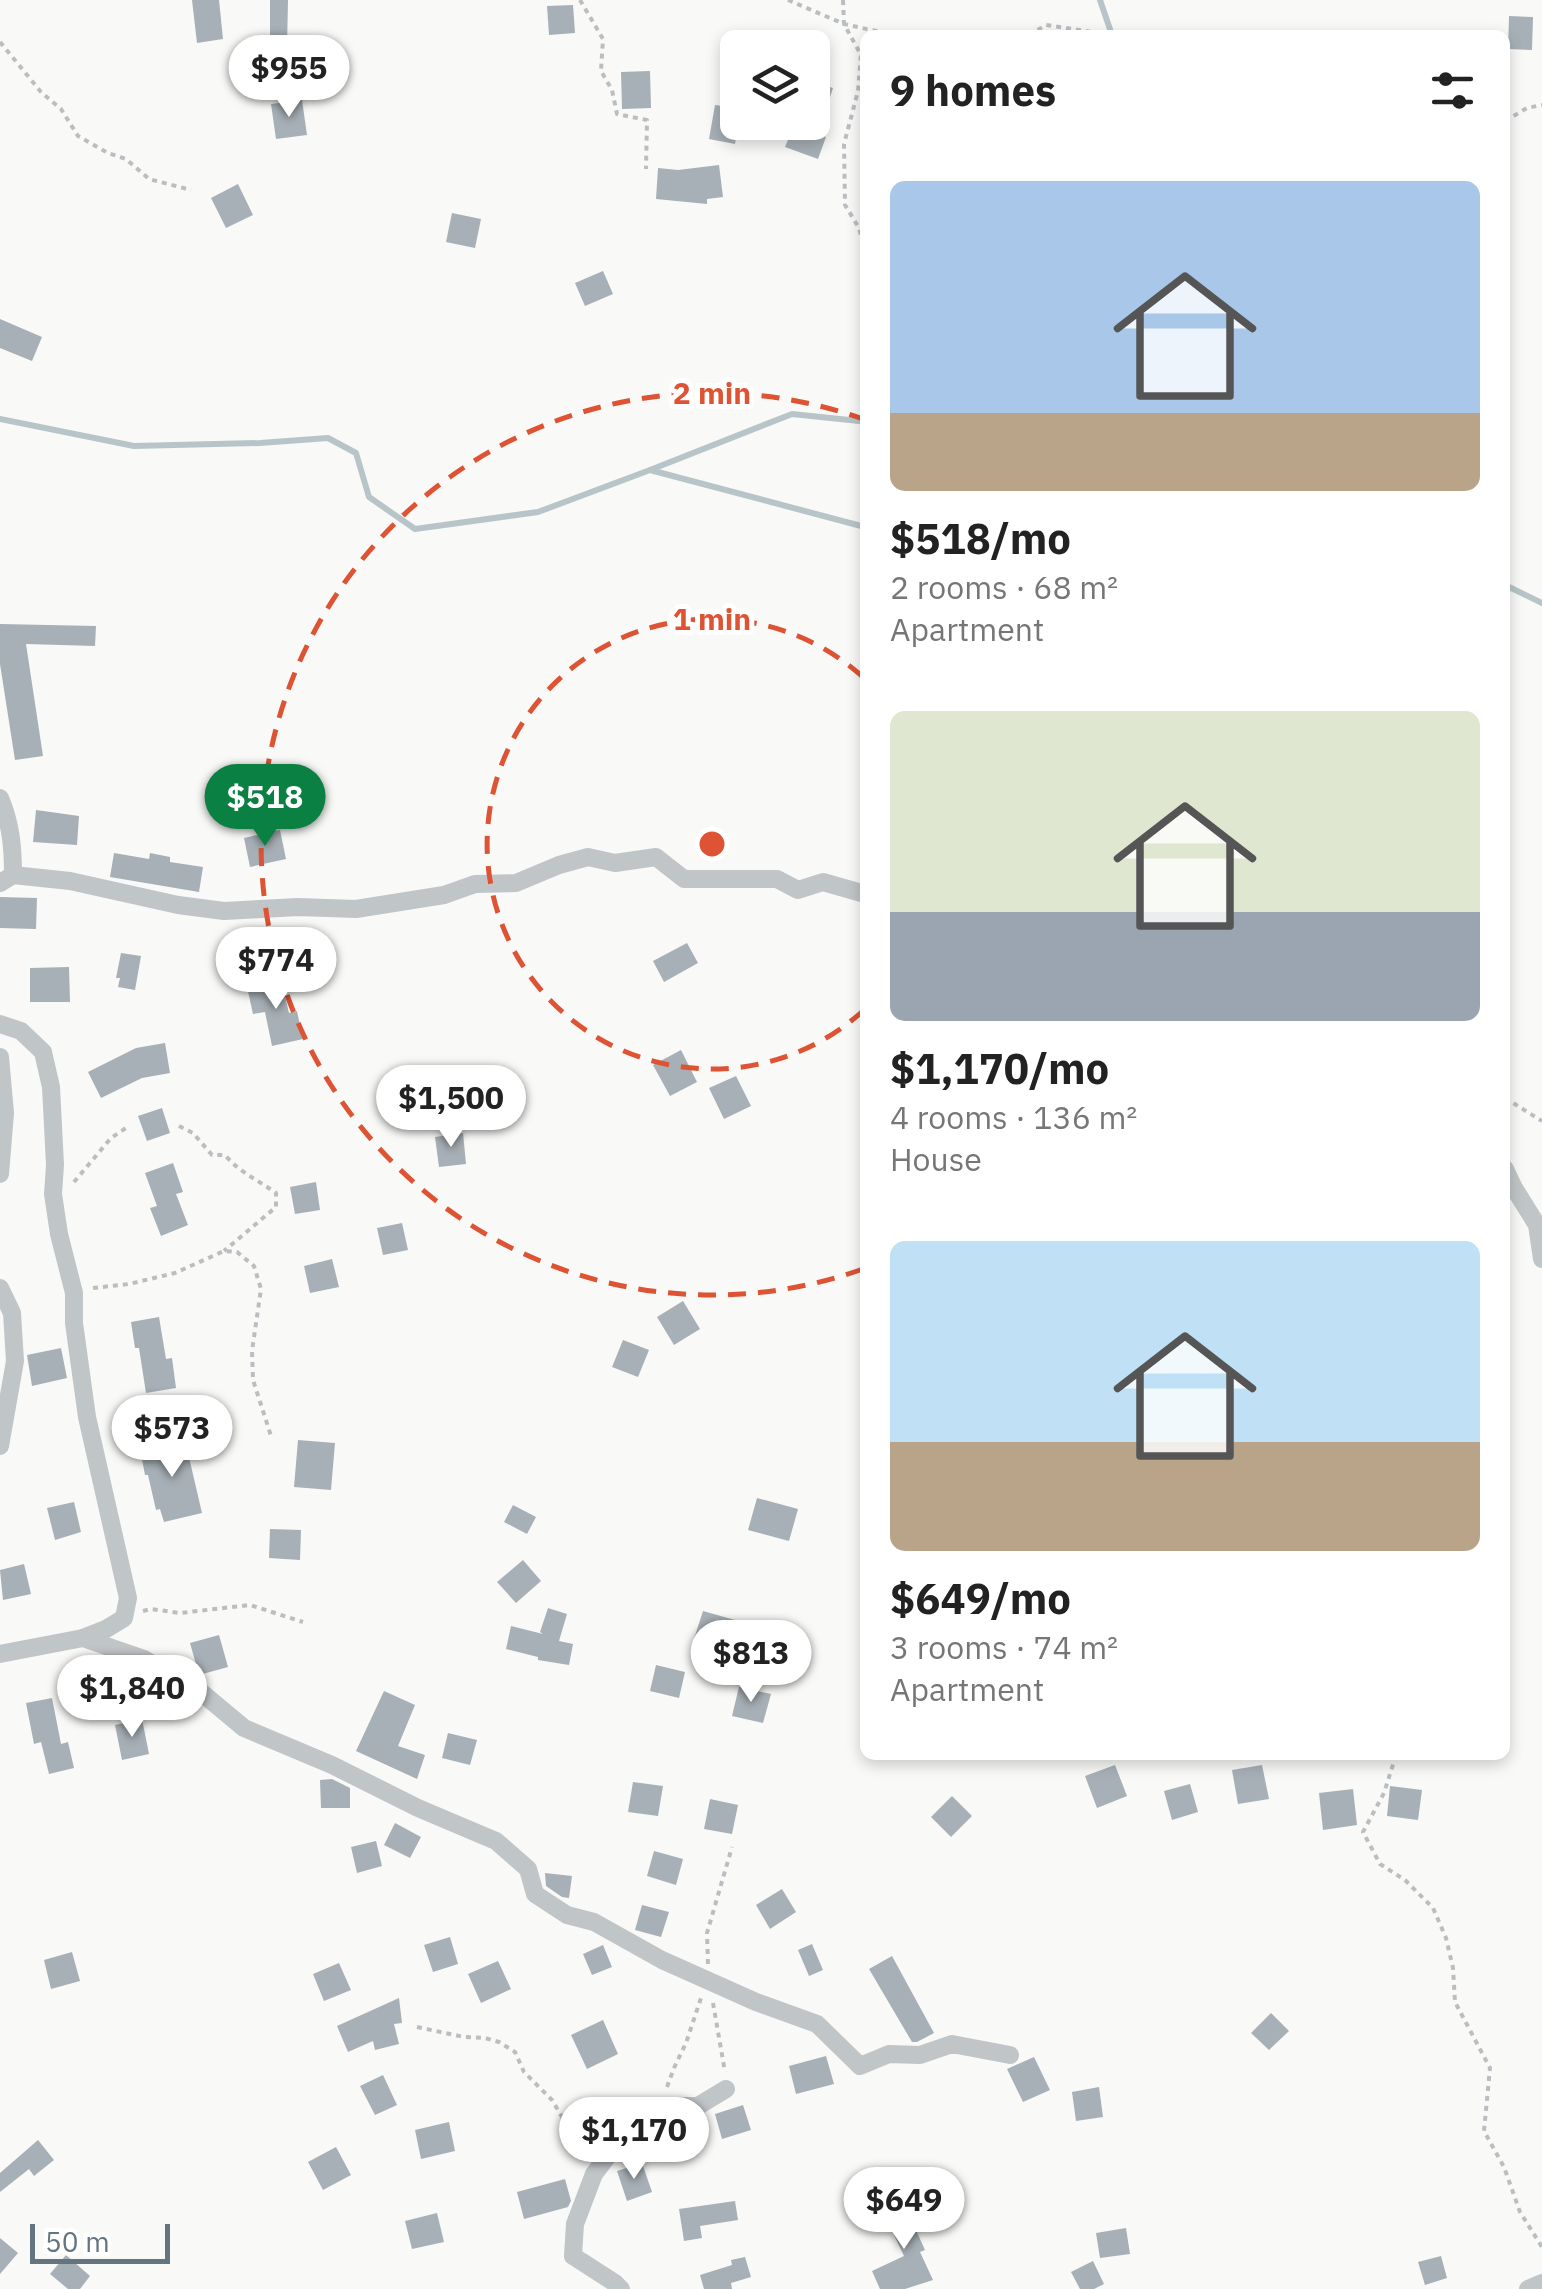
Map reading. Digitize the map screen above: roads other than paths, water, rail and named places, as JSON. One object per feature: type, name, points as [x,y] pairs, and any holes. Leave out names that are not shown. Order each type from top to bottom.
[{"type":"street","points":[[0,798],[13,843],[7,879],[70,882],[224,911],[356,908],[444,895],[475,884],[516,884],[588,857],[615,863],[656,858],[684,879],[777,879],[798,890],[822,882],[860,893]]},
{"type":"street","points":[[0,1024],[21,1031],[43,1052],[50,1086],[53,1194],[74,1293],[74,1324],[87,1418],[128,1598],[124,1618],[106,1629],[83,1638],[0,1654]]},
{"type":"street","points":[[0,1057],[5,1113],[0,1174]]},
{"type":"street","points":[[1510,1180],[1538,1225],[1542,1259]]},
{"type":"street","points":[[0,1288],[12,1313],[15,1361],[0,1446]]},
{"type":"street","points":[[83,1638],[144,1659],[202,1693],[244,1728],[496,1841],[528,1868],[535,1894],[567,1915],[594,1922],[662,1960],[817,2024],[860,2066],[889,2054],[920,2056],[952,2044],[1010,2055]]},
{"type":"street","points":[[620,2289],[574,2256],[575,2224],[594,2174],[643,2116],[661,2106],[698,2106],[726,2088]]},
{"type":"street","points":[[1528,2289],[1542,2283]]},
{"type":"waterway","points":[[1100,0],[1110,30]]},
{"type":"waterway","points":[[650,470],[792,414],[860,420]]},
{"type":"waterway","points":[[0,419],[134,446],[328,438],[356,453],[369,497],[415,529],[538,512],[650,470],[860,526]]},
{"type":"waterway","points":[[1510,587],[1542,603]]}]
